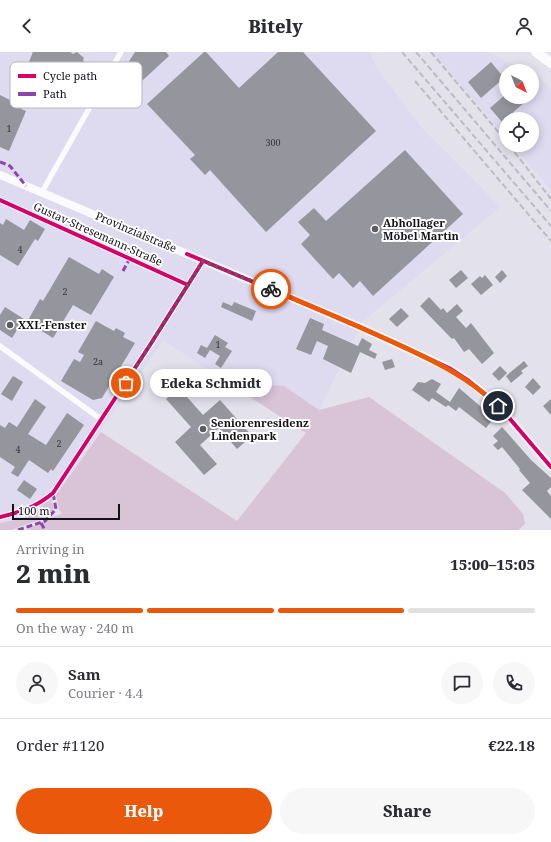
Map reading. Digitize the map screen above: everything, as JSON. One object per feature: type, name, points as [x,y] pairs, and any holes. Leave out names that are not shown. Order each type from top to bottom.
[{"type":"highway","points":[[536,52],[551,63]]},
{"type":"main road","name":"Provinzialstraße","points":[[0,175],[360,327],[449,368],[469,381],[498,406],[551,467]]},
{"type":"street","points":[[116,62],[122,52]]},
{"type":"street","points":[[42,192],[90,108]]},
{"type":"street","name":"Gustav-Stresemann-Straße","points":[[0,200],[188,285]]},
{"type":"street","points":[[0,516],[23,512],[38,504],[53,493],[102,420],[203,261]]},
{"type":"street","points":[[0,346],[102,420]]},
{"type":"shaded area","points":[[0,52],[370,52],[376,67],[421,127],[500,207],[361,323],[319,410],[284,386],[228,383],[163,340],[56,495],[25,518],[0,523]]},
{"type":"shaded area","points":[[433,52],[487,52],[512,64],[499,64],[499,104],[539,104],[539,76],[551,90],[551,190],[518,152],[539,152],[539,112],[499,112],[499,130]]},
{"type":"shaded area","points":[[228,383],[284,386],[319,410],[369,397],[505,493],[523,514],[525,524],[518,530],[26,530],[62,513],[59,510],[56,495],[101,432],[237,521],[306,433]]},
{"type":"shaded area","points":[[51,499],[54,508],[45,518],[11,530],[0,530],[0,523],[25,518]]},
{"type":"building","points":[[33,52],[70,52],[73,54],[77,52],[84,58],[83,60],[84,62],[29,62]]},
{"type":"building","points":[[135,52],[166,52],[169,56],[142,81],[142,62],[128,62]]},
{"type":"building","points":[[204,52],[206,52],[239,88],[278,52],[303,52],[376,131],[266,232],[210,170],[205,175],[190,159],[195,155],[147,104]]},
{"type":"building","points":[[491,62],[499,72],[499,82],[481,98],[468,82]]},
{"type":"building","points":[[0,95],[10,100],[10,108],[21,108],[26,111],[9,151],[0,147]]},
{"type":"building","points":[[499,100],[499,104],[523,104],[514,112],[499,112],[499,118],[490,108]]},
{"type":"building","name":"Abhollager Möbel Martin","points":[[405,150],[463,214],[373,296],[360,281],[353,288],[339,273],[333,279],[301,244],[310,235],[298,222],[314,208],[326,221]]},
{"type":"building","points":[[6,219],[24,230],[30,220],[45,229],[38,241],[35,239],[18,266],[0,255],[0,223],[3,225]]},
{"type":"building","points":[[69,257],[99,274],[102,269],[114,277],[91,315],[73,305],[53,338],[27,322],[40,299],[43,301]]},
{"type":"building","points":[[461,270],[468,278],[456,288],[449,280]]},
{"type":"building","points":[[502,270],[507,276],[500,283],[495,277]]},
{"type":"building","points":[[485,275],[493,285],[481,295],[471,284],[480,276],[482,278]]},
{"type":"building","points":[[429,297],[441,310],[443,308],[447,313],[457,304],[463,311],[456,317],[466,328],[471,323],[494,353],[482,364],[469,349],[464,352],[454,338],[452,339],[420,306]]},
{"type":"building","points":[[223,302],[232,306],[234,302],[256,311],[252,321],[221,307]]},
{"type":"building","name":"XXL-Fenster","points":[[5,307],[24,319],[12,338],[0,330],[0,315]]},
{"type":"building","points":[[401,308],[409,316],[397,327],[389,319]]},
{"type":"building","points":[[310,318],[324,324],[322,330],[358,346],[362,338],[372,344],[369,350],[377,354],[375,359],[360,352],[351,373],[323,359],[328,346],[317,341],[311,355],[296,349]]},
{"type":"building","points":[[96,321],[114,331],[116,328],[125,333],[123,337],[135,343],[102,398],[93,400],[61,381],[74,359],[80,362],[84,355],[78,352]]},
{"type":"building","points":[[215,335],[228,343],[225,347],[232,351],[221,368],[215,364],[220,356],[210,350],[205,358],[197,353],[201,345],[207,348]]},
{"type":"building","points":[[392,359],[395,367],[385,370],[382,362]]},
{"type":"building","points":[[524,361],[528,366],[521,371],[523,373],[511,383],[506,376]]},
{"type":"building","points":[[500,366],[507,373],[499,381],[492,374]]},
{"type":"building","points":[[13,376],[23,382],[12,401],[1,394]]},
{"type":"building","points":[[533,378],[541,387],[533,395],[525,387]]},
{"type":"building","points":[[432,379],[441,384],[436,392],[450,402],[459,388],[494,418],[486,428],[459,407],[456,411],[448,405],[446,407],[432,398],[429,402],[412,390],[418,382],[425,383]]},
{"type":"building","name":"Seniorenresidenz Lindenpark","points":[[179,388],[203,415],[220,400],[252,436],[237,449],[219,428],[200,445],[217,464],[204,475],[175,442],[191,427],[166,399]]},
{"type":"building","points":[[35,399],[46,407],[28,434],[46,445],[67,413],[84,425],[53,471],[51,469],[48,473],[29,460],[18,477],[11,473],[15,467],[0,457],[0,425],[5,428],[9,422],[17,427]]},
{"type":"building","points":[[551,399],[551,415],[543,406]]},
{"type":"building","points":[[502,427],[531,460],[551,478],[551,487],[547,491],[551,496],[551,519],[522,490],[530,483],[519,470],[520,469],[502,447],[498,450],[493,445],[498,441],[493,436]]},
{"type":"building","points":[[24,480],[37,489],[30,499],[17,490]]},
{"type":"railway","points":[[402,52],[551,226]]},
{"type":"railway","points":[[416,52],[551,211]]},
{"type":"railway","points":[[431,52],[499,133]]},
{"type":"railway","points":[[415,81],[551,241]]},
{"type":"railway","points":[[514,152],[551,199]]},
{"type":"marked path","points":[[0,162],[10,166],[26,186]]},
{"type":"marked path","points":[[123,271],[130,258]]},
{"type":"marked path","points":[[18,530],[45,521],[56,509],[53,493]]},
{"type":"marked path","points":[[41,523],[45,530]]},
{"type":"cycle path","points":[[0,200],[188,285]]},
{"type":"cycle path","points":[[187,254],[360,327],[449,368],[469,381],[499,406],[551,467]]},
{"type":"cycle path","points":[[0,517],[28,508],[53,493],[203,261]]},
{"type":"way so far","points":[[126,383],[203,261],[271,289]]},
{"type":"place","name":"Abhollager Möbel Martin","points":[[375,229]]},
{"type":"place","name":"XXL-Fenster","points":[[10,325]]},
{"type":"place","name":"Edeka Schmidt","points":[[126,383]]},
{"type":"place","name":"Seniorenresidenz Lindenpark","points":[[203,429]]},
{"type":"route","points":[[271,289],[360,327],[449,368],[469,381],[498,406]]}]
